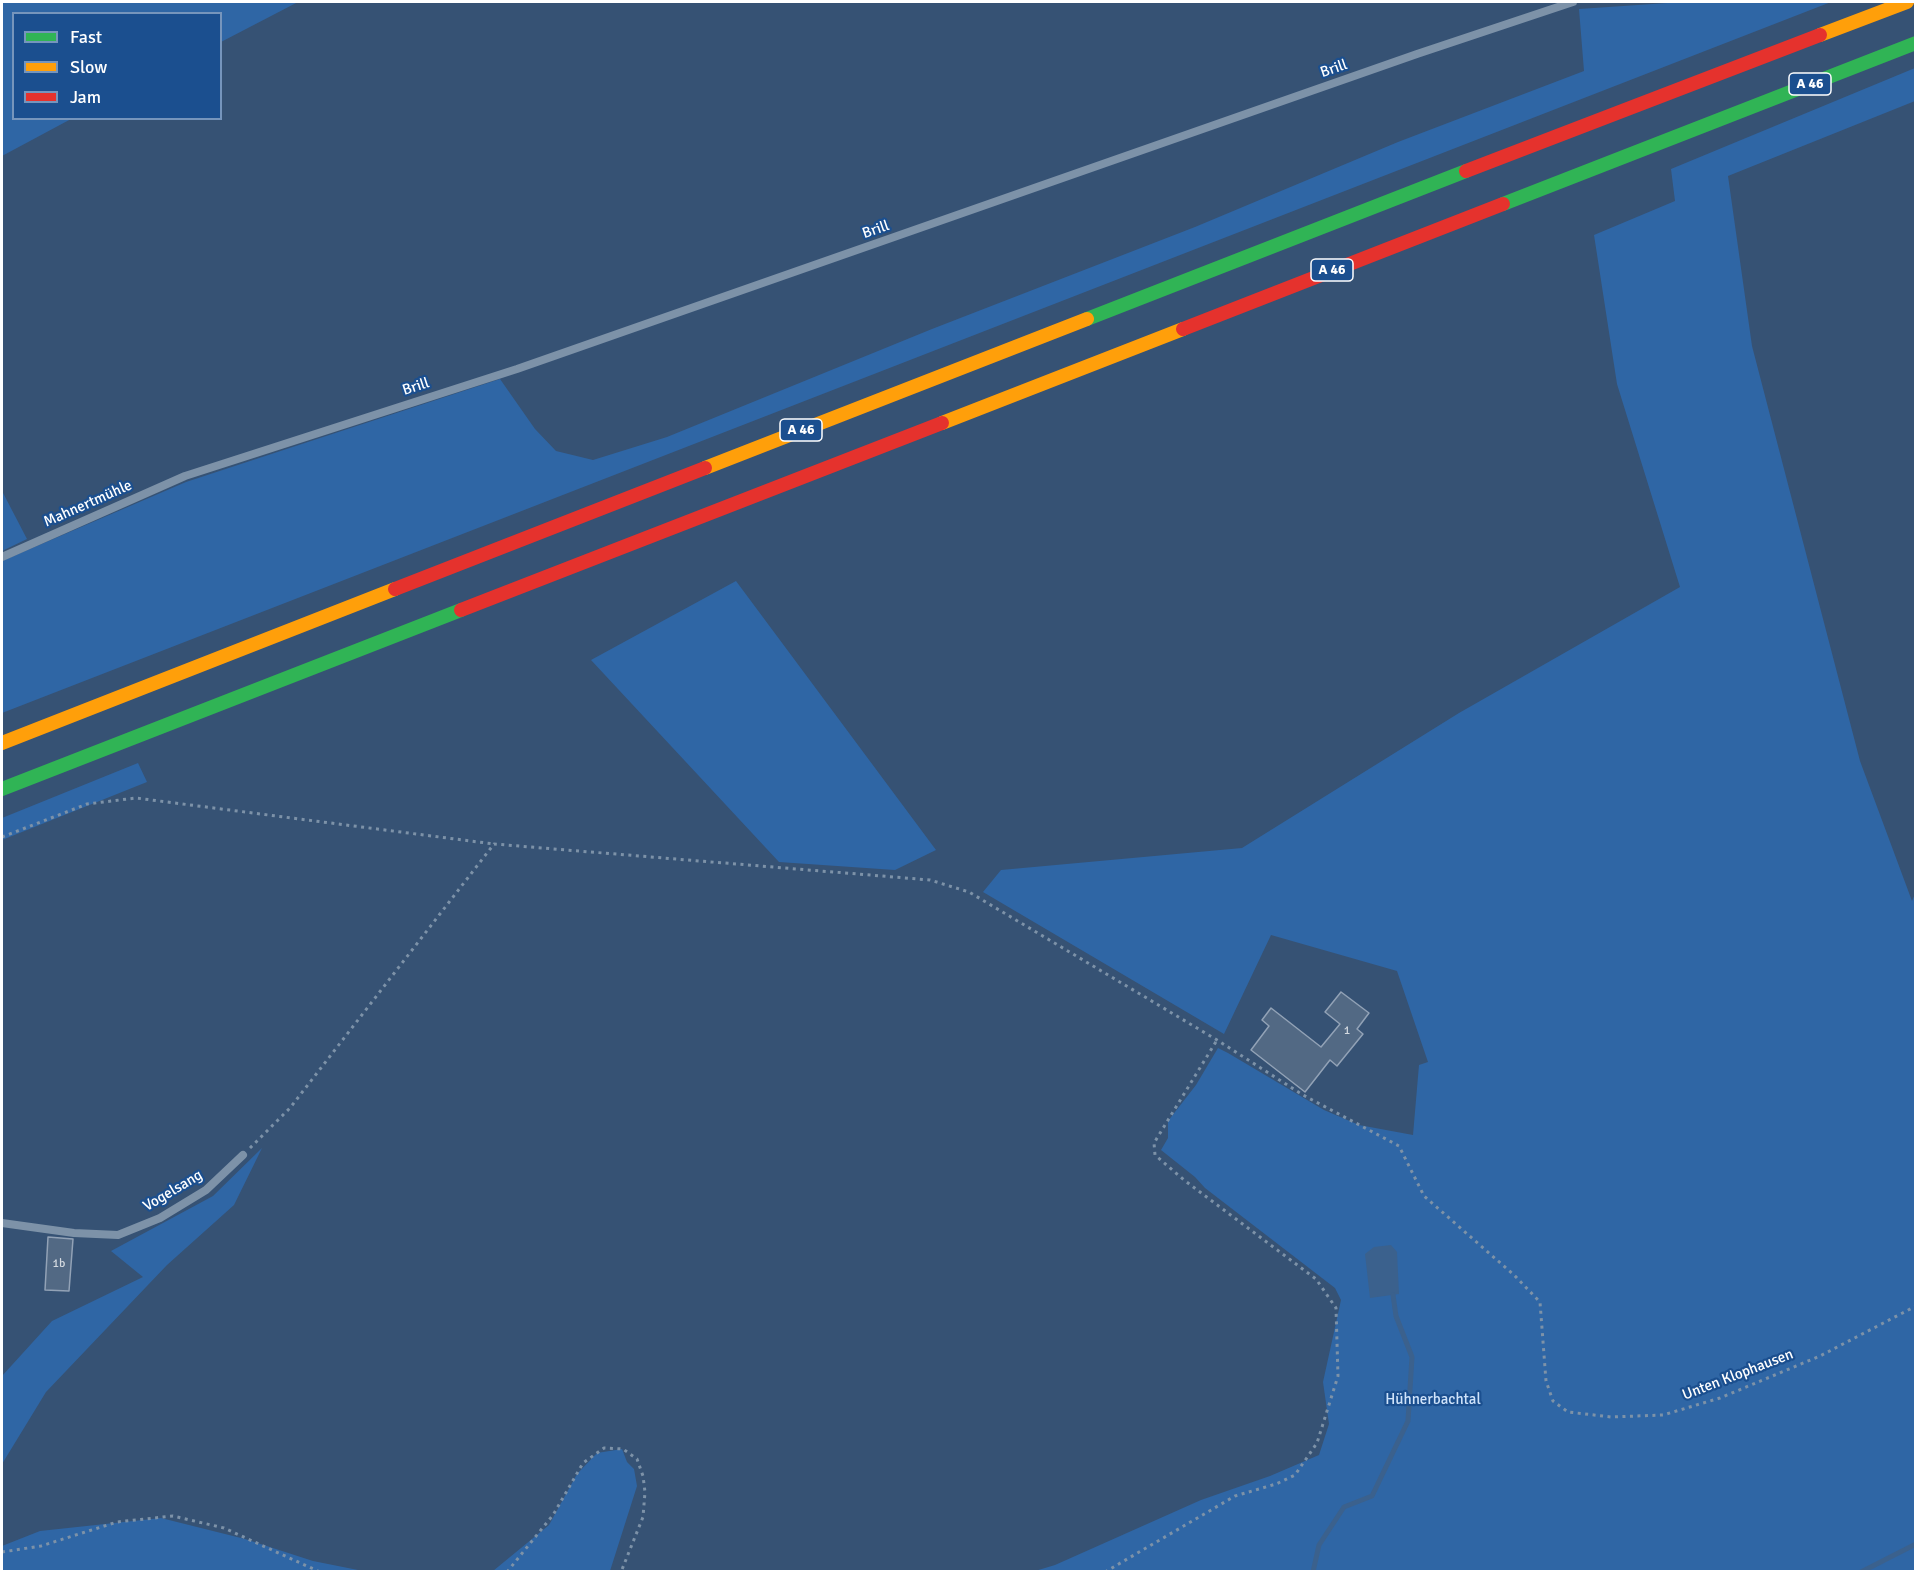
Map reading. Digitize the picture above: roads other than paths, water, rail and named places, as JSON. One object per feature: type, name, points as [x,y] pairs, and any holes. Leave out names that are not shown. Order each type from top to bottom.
[{"type":"highway","name":"A 46","points":[[2,743],[1601,118],[1907,2]]},
{"type":"highway","name":"A 46","points":[[2,789],[1916,43]]},
{"type":"lane","name":"Brill","points":[[185,476],[517,369],[1406,58],[1573,2]]},
{"type":"lane","name":"Mahnertmühle","points":[[2,557],[185,476]]},
{"type":"lane","name":"Vogelsang","points":[[2,1223],[74,1233],[118,1235],[160,1218],[206,1190],[243,1155]]},
{"type":"waterway","points":[[1313,1572],[1319,1545],[1344,1507],[1372,1496],[1408,1421],[1412,1357],[1396,1316],[1393,1295]]},
{"type":"waterway","points":[[1861,1572],[1916,1544]]},
{"type":"park label","name":"Hühnerbachtal","points":[[1433,1400]]}]
